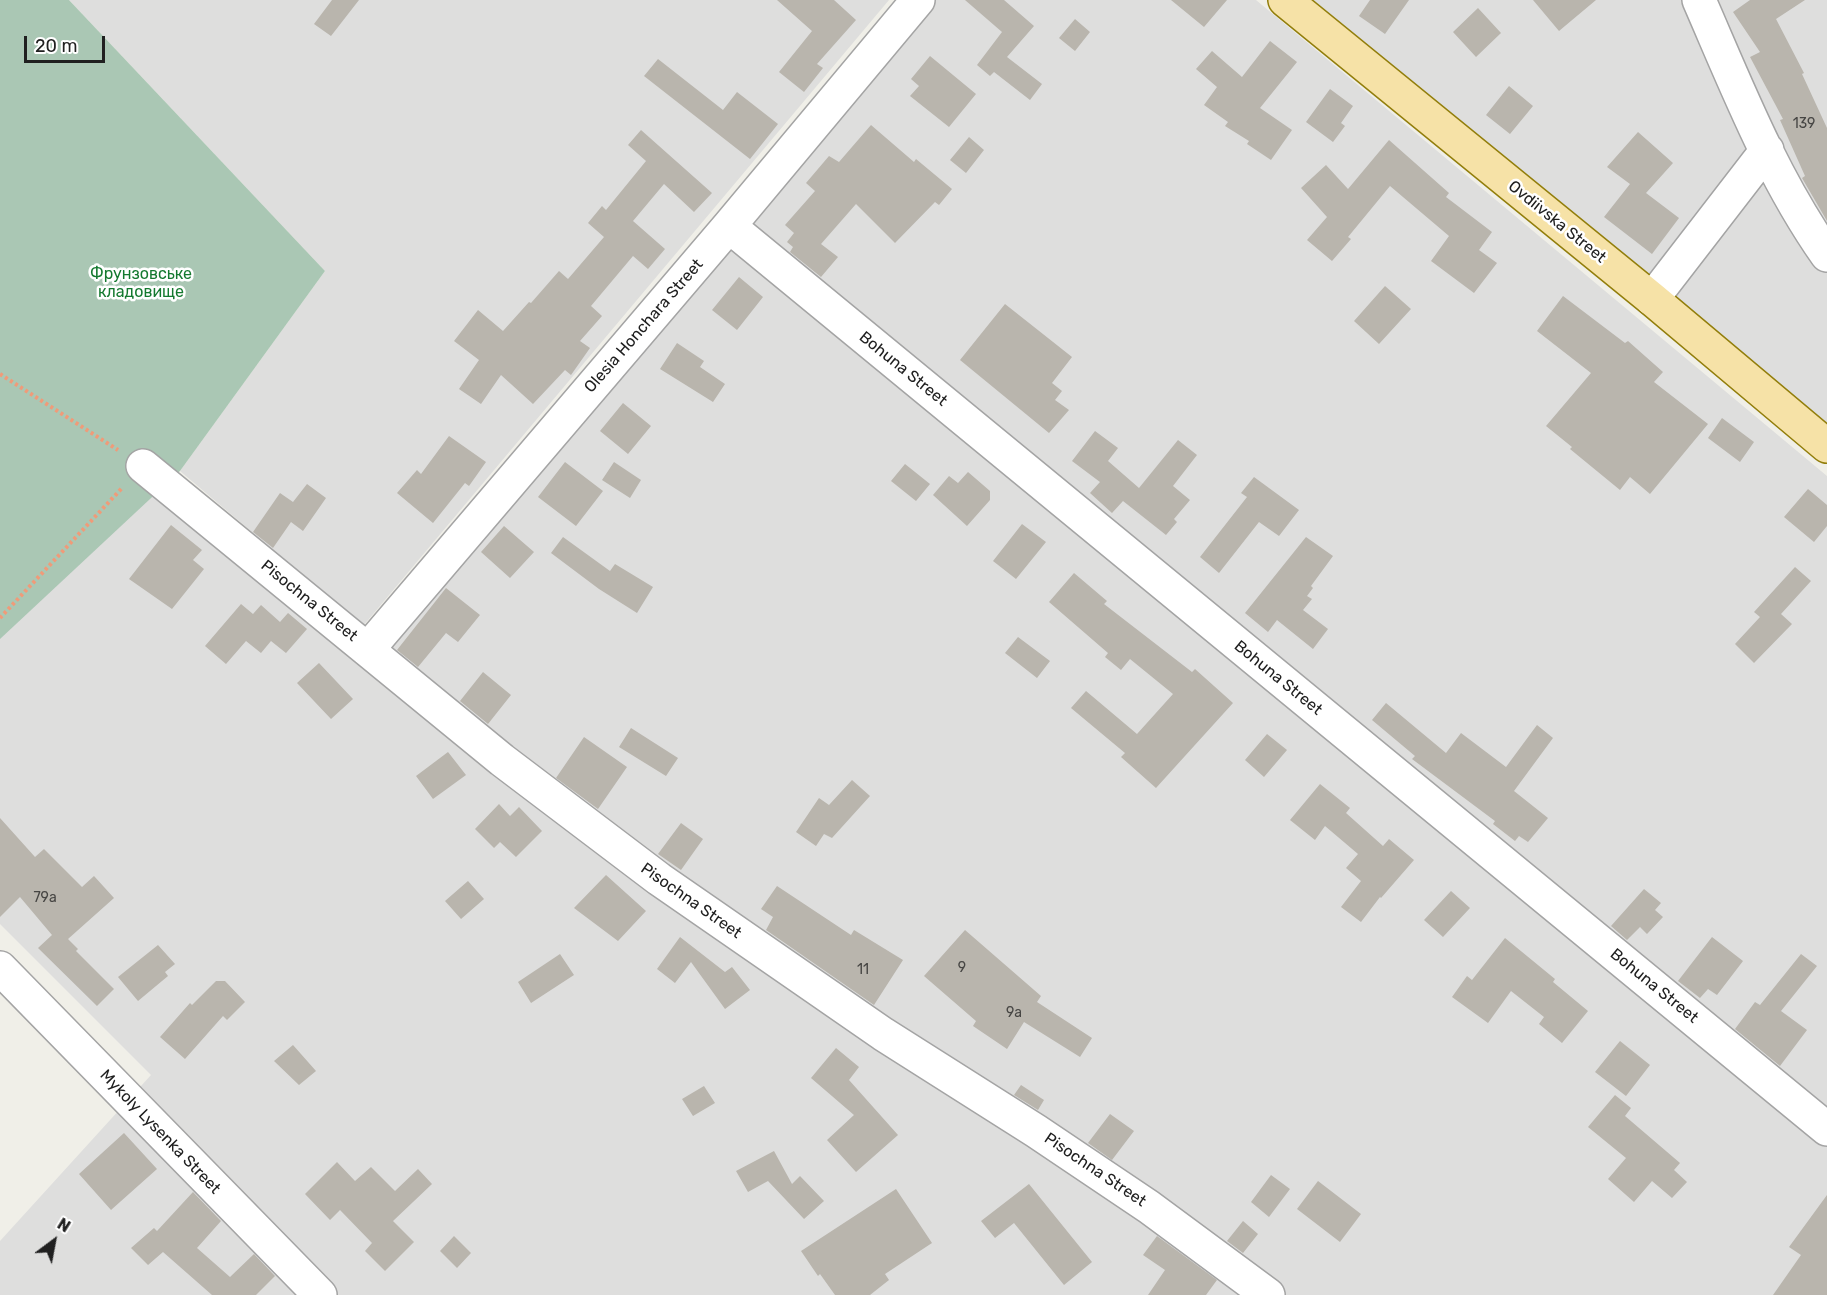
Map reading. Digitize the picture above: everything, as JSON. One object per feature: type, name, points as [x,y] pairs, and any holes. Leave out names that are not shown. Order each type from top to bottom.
[{"type":"main road","name":"Ovdiivska Street","points":[[1285,0],[1652,299],[1827,446]]},
{"type":"street","name":"Olesia Honchara Street","points":[[368,649],[729,226],[918,0]]},
{"type":"street","points":[[1700,0],[1754,126],[1805,224],[1827,255]]},
{"type":"street","points":[[1652,299],[1767,150]]},
{"type":"street","name":"Bohuna Street","points":[[729,226],[1827,1129]]},
{"type":"street","name":"Pisochna Street","points":[[143,466],[502,760],[658,879],[883,1034],[1036,1131],[1149,1207],[1268,1295]]},
{"type":"street","name":"Mykoly Lysenka Street","points":[[0,968],[320,1295]]},
{"type":"path","points":[[0,374],[143,466],[0,618]]},
{"type":"shaded area","points":[[69,0],[889,0],[363,626],[180,471],[325,271]]},
{"type":"shaded area","points":[[931,0],[1256,0],[1827,476],[1827,1295],[0,1295],[0,1241],[151,1075],[0,924],[0,628],[160,488],[364,663]]},
{"type":"shaded area","points":[[1303,0],[1827,0],[1827,440]]},
{"type":"green space","name":"Фрунзовське кладовище","points":[[0,0],[69,0],[325,271],[180,471],[0,639]]},
{"type":"building","points":[[332,0],[359,0],[331,36],[314,24]]},
{"type":"building","points":[[777,0],[834,0],[856,20],[817,64],[823,68],[804,92],[779,72],[812,31]]},
{"type":"building","points":[[965,0],[1004,0],[1034,26],[1007,57],[1042,84],[1030,100],[994,72],[990,76],[977,65],[1002,32]]},
{"type":"building","points":[[1171,0],[1227,0],[1204,27]]},
{"type":"building","points":[[1370,0],[1409,0],[1385,34],[1359,16]]},
{"type":"building","points":[[1533,0],[1596,0],[1559,31]]},
{"type":"building","points":[[1750,0],[1805,0],[1776,19],[1804,73],[1802,74],[1827,128],[1827,221],[1802,178],[1805,176],[1780,120],[1783,119],[1750,57],[1760,52],[1733,12]]},
{"type":"building","points":[[1478,8],[1501,33],[1476,57],[1453,32]]},
{"type":"building","points":[[1075,19],[1090,32],[1075,51],[1059,38]]},
{"type":"building","points":[[1270,41],[1297,62],[1260,108],[1292,130],[1271,160],[1247,144],[1249,141],[1225,126],[1228,122],[1204,105],[1217,87],[1196,69],[1212,51],[1242,77]]},
{"type":"building","points":[[930,56],[976,94],[949,127],[910,96],[919,86],[911,79]]},
{"type":"building","points":[[658,59],[723,110],[737,92],[778,124],[750,159],[644,76]]},
{"type":"building","points":[[1509,86],[1533,106],[1510,134],[1486,115]]},
{"type":"building","points":[[1330,89],[1353,106],[1341,123],[1345,126],[1333,142],[1306,122]]},
{"type":"building","points":[[871,125],[914,162],[916,159],[952,189],[939,205],[935,202],[895,243],[856,204],[821,244],[838,257],[821,277],[790,252],[793,247],[787,242],[794,233],[785,225],[815,191],[806,183],[829,156],[839,162]]},
{"type":"building","points":[[641,130],[712,193],[694,212],[664,184],[633,221],[665,249],[648,269],[633,256],[591,306],[602,316],[580,341],[590,348],[571,375],[565,370],[533,404],[501,375],[481,404],[459,389],[479,360],[454,341],[478,310],[503,331],[559,271],[568,279],[604,237],[588,223],[602,206],[606,210],[646,161],[628,145]]},
{"type":"building","points":[[1638,132],[1673,163],[1646,193],[1679,218],[1652,254],[1604,217],[1630,184],[1607,167]]},
{"type":"building","points":[[969,137],[984,150],[966,173],[950,160]]},
{"type":"building","points":[[1389,140],[1449,193],[1446,197],[1492,232],[1479,250],[1497,263],[1474,293],[1431,261],[1449,236],[1390,186],[1348,237],[1351,239],[1332,261],[1307,240],[1327,217],[1301,188],[1326,165],[1348,189]]},
{"type":"building","points":[[739,277],[763,297],[737,330],[712,310]]},
{"type":"building","points":[[1385,286],[1411,309],[1379,344],[1354,321]]},
{"type":"building","points":[[1563,296],[1625,343],[1628,341],[1663,372],[1654,382],[1708,424],[1650,494],[1630,477],[1620,490],[1546,426],[1591,373],[1537,331]]},
{"type":"building","points":[[1005,304],[1072,357],[1052,383],[1062,391],[1055,400],[1069,410],[1049,433],[960,360]]},
{"type":"building","points":[[677,343],[704,361],[700,367],[725,384],[713,402],[660,369]]},
{"type":"building","points":[[623,403],[651,426],[628,454],[600,431]]},
{"type":"building","points":[[1722,418],[1754,442],[1740,462],[1708,438]]},
{"type":"building","points":[[1095,431],[1118,448],[1108,461],[1139,488],[1178,440],[1197,455],[1173,486],[1190,500],[1174,519],[1177,522],[1166,535],[1123,501],[1112,513],[1090,493],[1100,482],[1072,461]]},
{"type":"building","points":[[449,436],[486,462],[469,486],[465,483],[433,523],[397,493],[417,470],[421,474]]},
{"type":"building","points":[[565,462],[603,491],[576,526],[538,497]]},
{"type":"building","points":[[614,462],[641,480],[630,498],[602,480]]},
{"type":"building","points":[[905,464],[930,484],[916,501],[891,481]]},
{"type":"building","points":[[968,472],[990,491],[990,500],[967,526],[933,495],[949,476],[958,483]]},
{"type":"building","points":[[1254,477],[1299,510],[1279,536],[1259,522],[1219,573],[1200,557],[1247,497],[1241,493]]},
{"type":"building","points":[[307,484],[326,498],[303,531],[291,522],[273,548],[253,532],[280,493],[293,502]]},
{"type":"building","points":[[1808,489],[1827,505],[1827,526],[1814,542],[1784,517]]},
{"type":"building","points":[[1022,524],[1046,542],[1016,579],[993,561]]},
{"type":"building","points":[[171,525],[202,550],[193,560],[204,569],[172,609],[129,579]]},
{"type":"building","points":[[504,526],[534,552],[510,578],[481,552]]},
{"type":"building","points":[[563,537],[610,571],[615,564],[653,587],[637,613],[599,589],[551,553]]},
{"type":"building","points":[[1306,537],[1333,556],[1311,586],[1313,588],[1307,596],[1312,599],[1303,610],[1328,629],[1313,649],[1277,620],[1268,632],[1245,613]]},
{"type":"building","points":[[1795,567],[1811,581],[1781,614],[1792,624],[1754,663],[1735,644],[1760,617],[1754,612]]},
{"type":"building","points":[[1074,573],[1107,601],[1104,604],[1192,672],[1195,669],[1233,703],[1156,788],[1121,757],[1125,753],[1071,708],[1086,691],[1137,734],[1173,694],[1130,659],[1121,670],[1105,657],[1108,653],[1049,602]]},
{"type":"building","points":[[446,588],[480,615],[458,642],[446,633],[418,667],[397,650]]},
{"type":"building","points":[[241,604],[253,614],[261,605],[280,622],[288,613],[307,629],[286,653],[271,641],[261,653],[246,641],[226,664],[205,646]]},
{"type":"building","points":[[1018,637],[1050,661],[1037,678],[1005,653]]},
{"type":"building","points":[[319,663],[353,699],[331,719],[297,683]]},
{"type":"building","points":[[483,672],[511,695],[488,724],[460,701]]},
{"type":"building","points":[[1386,703],[1446,753],[1461,733],[1506,767],[1537,725],[1553,738],[1514,791],[1548,818],[1528,842],[1519,836],[1515,841],[1493,824],[1495,821],[1412,759],[1415,756],[1372,720]]},
{"type":"building","points":[[631,728],[678,758],[666,776],[619,747]]},
{"type":"building","points":[[1267,734],[1287,750],[1264,777],[1245,760]]},
{"type":"building","points":[[584,737],[627,767],[598,809],[556,778]]},
{"type":"building","points":[[448,752],[466,775],[433,799],[416,776]]},
{"type":"building","points":[[852,780],[870,796],[832,838],[824,834],[816,846],[796,832],[819,798],[829,805]]},
{"type":"building","points":[[1320,784],[1350,808],[1346,813],[1383,846],[1389,839],[1414,860],[1380,897],[1361,922],[1341,907],[1361,881],[1346,868],[1358,854],[1325,826],[1315,840],[1290,820]]},
{"type":"building","points":[[499,804],[510,816],[519,807],[542,831],[516,857],[500,842],[494,848],[475,829]]},
{"type":"building","points":[[0,818],[35,857],[44,849],[82,887],[94,876],[114,898],[68,939],[78,949],[76,951],[114,989],[97,1006],[38,948],[52,935],[20,897],[0,917]]},
{"type":"building","points":[[681,823],[703,839],[681,870],[658,854]]},
{"type":"building","points":[[606,875],[646,911],[618,941],[574,908]]},
{"type":"building","points":[[468,881],[484,899],[461,919],[445,901]]},
{"type":"building","points":[[777,886],[851,935],[854,930],[903,960],[874,1005],[766,930],[773,917],[761,909]]},
{"type":"building","points":[[1644,889],[1661,903],[1655,910],[1663,917],[1647,934],[1640,927],[1627,940],[1611,926]]},
{"type":"building","points":[[1451,891],[1470,908],[1443,937],[1424,920]]},
{"type":"building","points":[[965,930],[1041,996],[1037,1002],[1092,1038],[1080,1057],[1024,1022],[1007,1049],[973,1026],[976,1021],[924,976]]},
{"type":"building","points":[[680,937],[725,972],[732,967],[750,990],[725,1009],[691,962],[675,983],[657,969]]},
{"type":"building","points":[[1712,937],[1743,961],[1717,995],[1708,989],[1700,998],[1678,981]]},
{"type":"building","points":[[1505,938],[1555,979],[1553,982],[1588,1011],[1562,1043],[1539,1024],[1544,1017],[1511,991],[1488,1023],[1452,997],[1467,976],[1472,980]]},
{"type":"building","points":[[158,945],[175,964],[165,972],[168,976],[138,1001],[118,977]]},
{"type":"building","points":[[560,954],[574,975],[531,1003],[518,982]]},
{"type":"building","points":[[1801,954],[1817,966],[1781,1011],[1807,1030],[1780,1066],[1735,1029],[1755,1002],[1760,1005]]},
{"type":"building","points":[[216,981],[225,981],[245,1002],[227,1020],[223,1016],[185,1059],[160,1037],[190,1003],[192,1005]]},
{"type":"building","points":[[1620,1041],[1650,1065],[1626,1096],[1595,1072]]},
{"type":"building","points":[[293,1045],[316,1071],[299,1085],[274,1061]]},
{"type":"building","points":[[836,1048],[859,1067],[849,1080],[898,1135],[856,1172],[827,1140],[854,1115],[811,1078]]},
{"type":"building","points":[[1021,1085],[1044,1100],[1038,1110],[1014,1095]]},
{"type":"building","points":[[704,1086],[715,1103],[693,1116],[682,1099]]},
{"type":"building","points":[[1615,1095],[1631,1108],[1625,1116],[1680,1163],[1674,1170],[1687,1182],[1672,1198],[1652,1181],[1634,1202],[1608,1179],[1626,1158],[1588,1127]]},
{"type":"building","points":[[1110,1114],[1134,1131],[1112,1160],[1088,1143]]},
{"type":"building","points":[[124,1133],[157,1169],[111,1210],[79,1174]]},
{"type":"building","points":[[774,1151],[792,1184],[800,1176],[824,1201],[804,1219],[768,1181],[748,1192],[736,1171]]},
{"type":"building","points":[[337,1162],[355,1181],[371,1167],[395,1191],[418,1169],[432,1184],[393,1221],[414,1242],[385,1271],[365,1251],[372,1243],[340,1210],[330,1220],[305,1194]]},
{"type":"building","points":[[1271,1175],[1290,1189],[1269,1217],[1251,1202]]},
{"type":"building","points":[[1318,1181],[1361,1214],[1340,1242],[1297,1209]]},
{"type":"building","points":[[1029,1184],[1092,1262],[1064,1285],[1014,1223],[995,1238],[981,1221]]},
{"type":"building","points":[[896,1189],[932,1243],[885,1274],[889,1280],[870,1295],[835,1295],[820,1274],[818,1276],[801,1251]]},
{"type":"building","points":[[193,1192],[221,1221],[197,1248],[230,1277],[254,1254],[275,1276],[256,1295],[212,1295],[163,1252],[148,1265],[131,1248],[154,1228],[157,1231]]},
{"type":"building","points":[[1827,1195],[1827,1295],[1773,1295],[1801,1255],[1789,1247]]},
{"type":"building","points":[[1243,1221],[1258,1234],[1243,1253],[1227,1241]]},
{"type":"building","points":[[454,1236],[471,1253],[457,1268],[440,1251]]},
{"type":"building","points":[[1157,1236],[1217,1280],[1206,1295],[1148,1295],[1165,1270],[1143,1255]]}]
